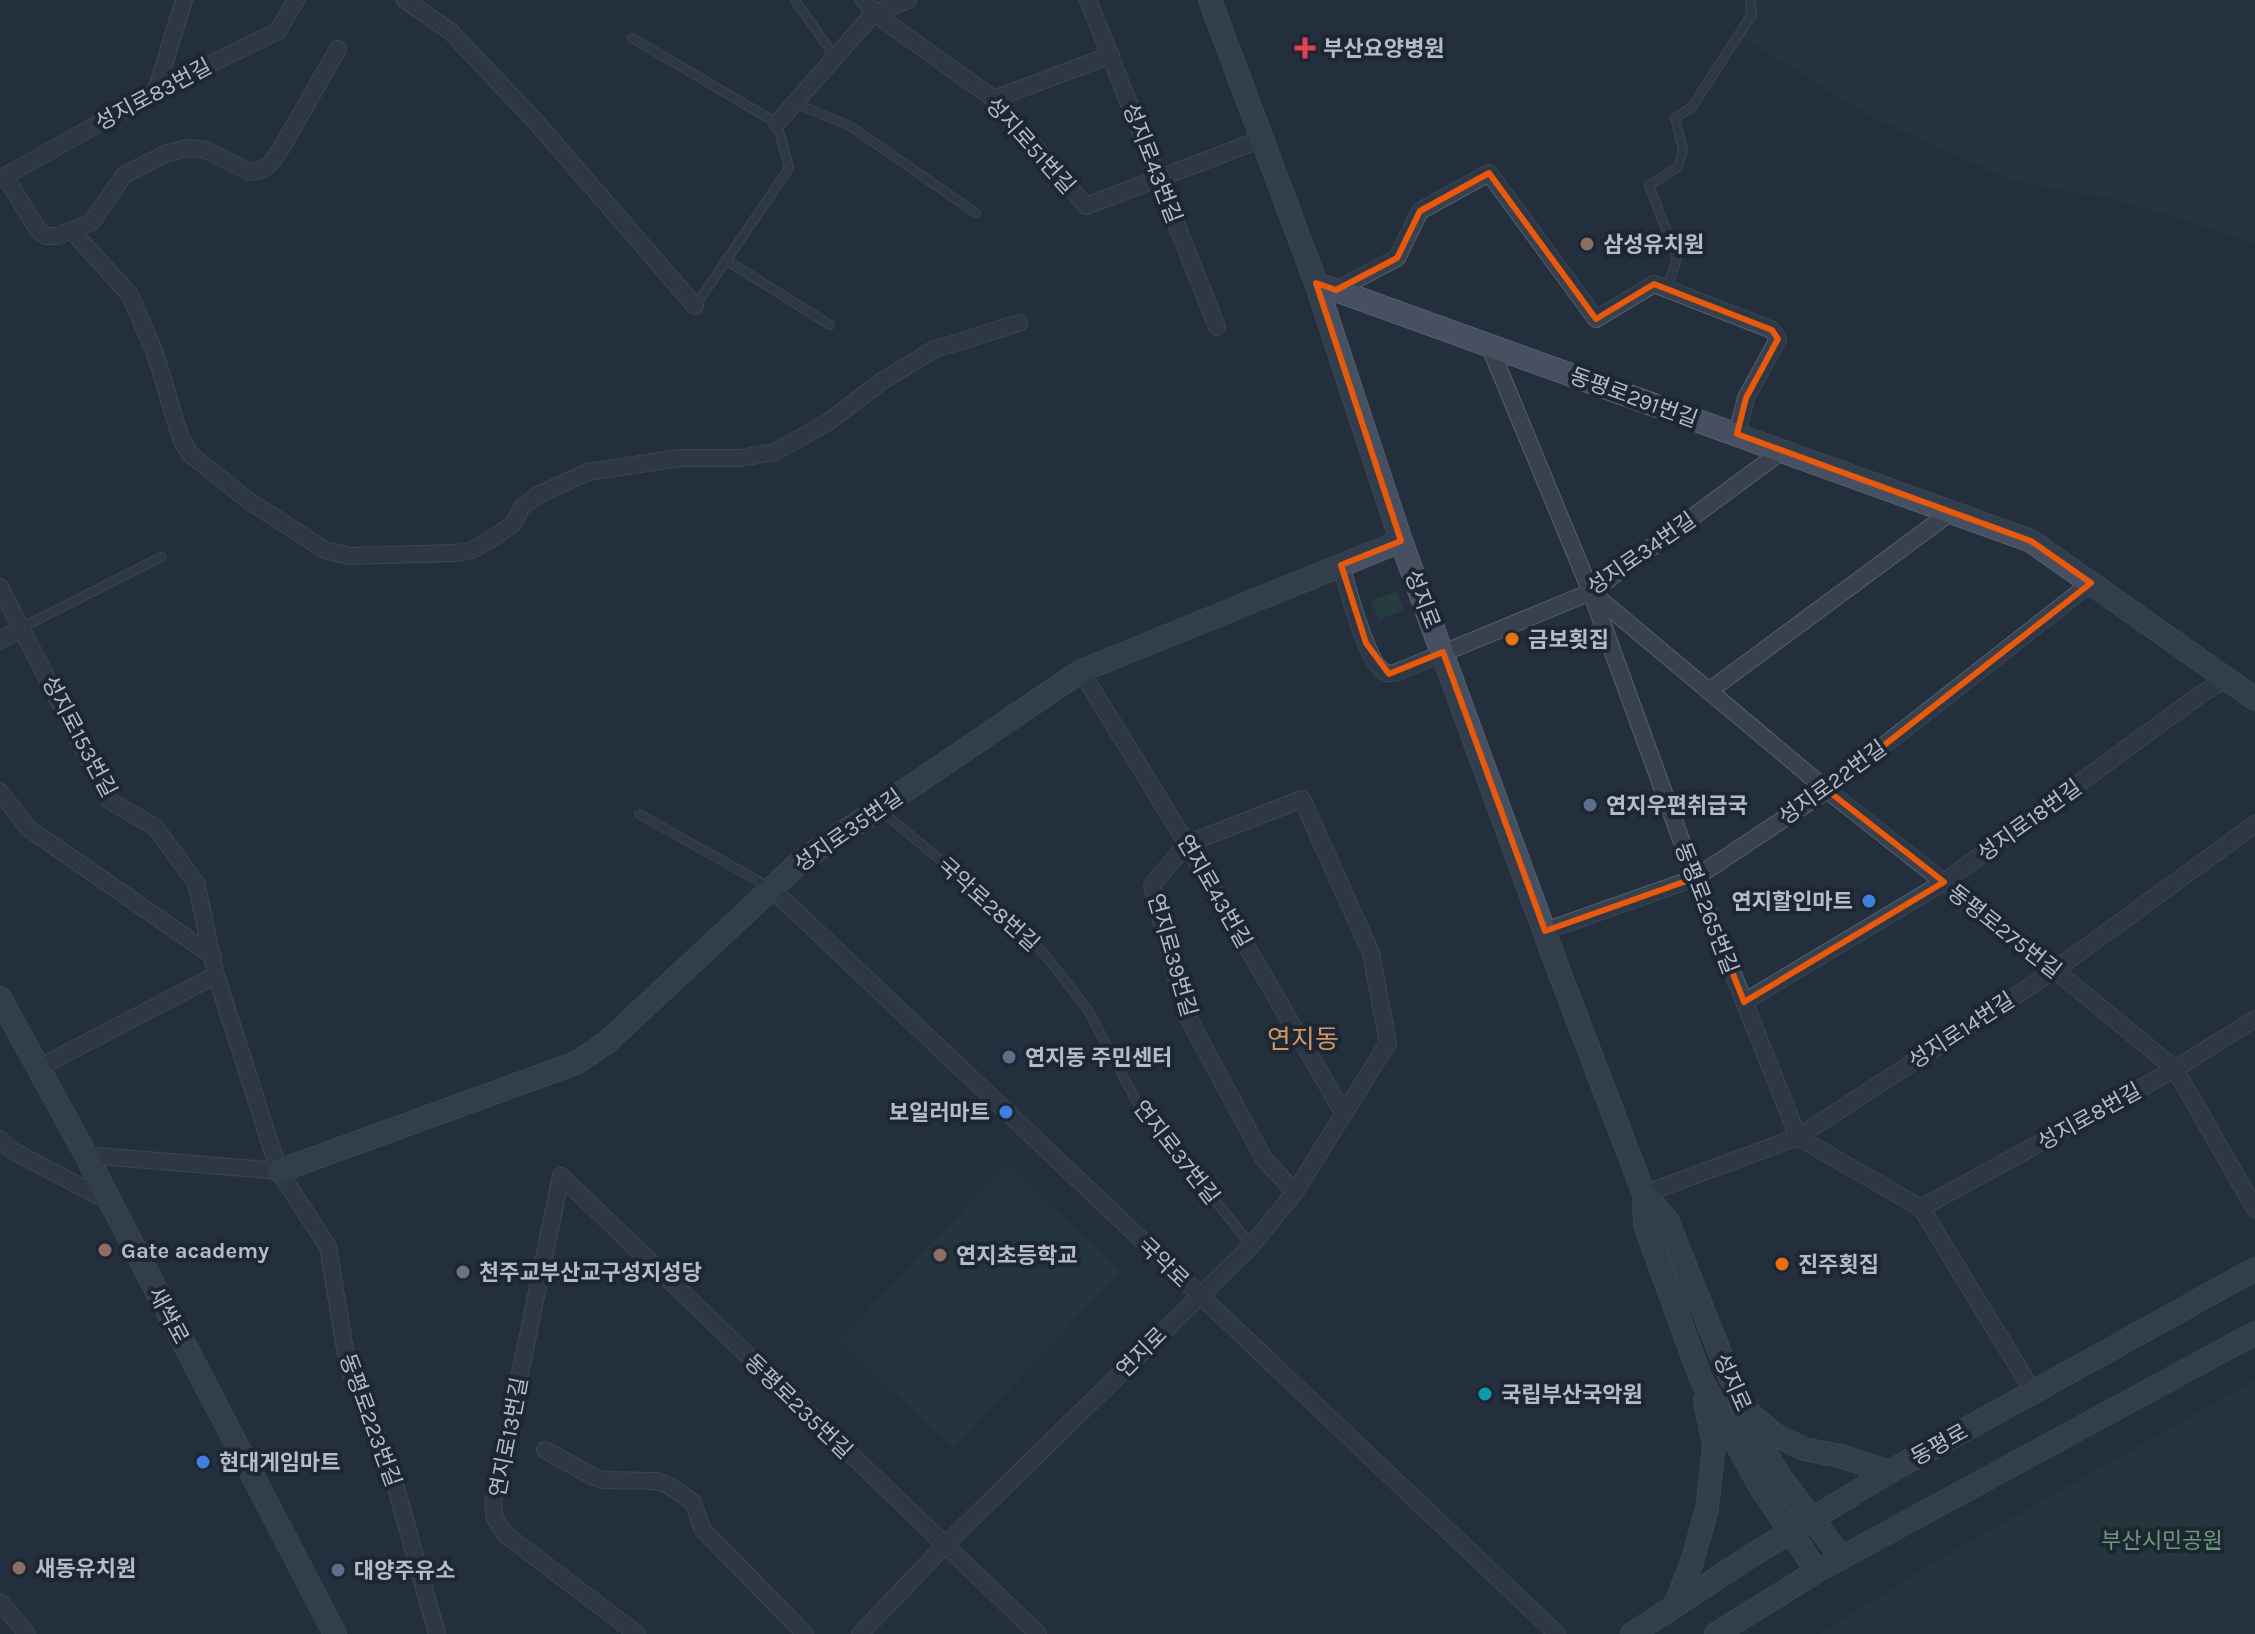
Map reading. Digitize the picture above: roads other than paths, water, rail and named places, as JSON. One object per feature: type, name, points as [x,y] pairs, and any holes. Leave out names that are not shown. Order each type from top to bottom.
[{"type":"main road","name":"성지로","points":[[1210,0],[1262,139],[1326,286],[1401,541],[1644,1194],[1645,1225],[1701,1379],[1761,1488],[1817,1571]]},
{"type":"main road","name":"동평로291번길","points":[[1326,286],[2031,541],[2255,699]]},
{"type":"main road","name":"성지로35번길","points":[[279,1171],[576,1063],[606,1043],[800,862],[1081,671],[1401,541]]},
{"type":"main road","name":"새싹로","points":[[0,998],[86,1155],[335,1634]]},
{"type":"main road","name":"성지로","points":[[1644,1194],[1667,1220],[1757,1439],[1780,1477],[1842,1558]]},
{"type":"main road","name":"동평로","points":[[1632,1634],[1889,1472],[2255,1269]]},
{"type":"main road","points":[[1716,1634],[1817,1571],[2255,1333]]},
{"type":"main road","name":"성지로","points":[[1675,1606],[1707,1509],[1714,1446],[1701,1379]]},
{"type":"main road","points":[[1745,1409],[1775,1435],[1804,1449],[1840,1456],[1889,1472]]},
{"type":"street","points":[[156,91],[184,0]]},
{"type":"street","name":"성지로83번길","points":[[2,178],[156,91],[278,31],[296,0]]},
{"type":"street","points":[[405,0],[450,31],[537,123],[695,306]]},
{"type":"street","points":[[777,123],[835,57],[869,6],[908,0]]},
{"type":"street","name":"성지로43번길","points":[[1088,0],[1217,327]]},
{"type":"street","name":"성지로51번길","points":[[869,6],[994,99],[1086,206],[1262,139]]},
{"type":"street","points":[[2,178],[38,230],[46,236],[73,232],[98,216],[124,175],[165,154],[187,148],[206,150],[250,172],[261,170],[270,164],[338,49]]},
{"type":"street","points":[[994,99],[1111,55]]},
{"type":"street","points":[[1326,286],[1397,258],[1420,211],[1489,173],[1596,319],[1654,284],[1772,330],[1778,339],[1746,398],[1737,434]]},
{"type":"street","points":[[73,232],[130,295],[170,395],[181,439],[190,454],[249,501],[290,528],[325,550],[350,556],[472,550],[513,524],[522,507],[538,495],[588,472],[680,458],[740,458],[775,452],[828,422],[882,381],[933,350],[1019,323]]},
{"type":"street","name":"동평로265번길","points":[[1489,345],[1591,592],[1695,878],[1798,1137]]},
{"type":"street","name":"성지로34번길","points":[[1341,565],[1366,643],[1381,671],[1389,674],[1397,672],[1591,592],[1782,451]]},
{"type":"street","points":[[1709,691],[1951,512]]},
{"type":"street","name":"성지로22번길","points":[[1545,931],[1695,878],[1827,790],[2091,583]]},
{"type":"street","name":"성지로153번길","points":[[0,587],[110,801],[155,827],[196,883],[216,975],[279,1171]]},
{"type":"street","name":"동평로275번길","points":[[1591,592],[1827,790],[2175,1069],[2255,1209]]},
{"type":"street","points":[[0,640],[23,628]]},
{"type":"street","name":"연지로43번길","points":[[1081,671],[1187,844],[1344,1114]]},
{"type":"street","name":"성지로18번길","points":[[1744,1002],[1944,882],[2201,694],[2227,679]]},
{"type":"street","points":[[0,792],[28,828],[213,956]]},
{"type":"street","name":"연지로39번길","points":[[1295,1192],[1264,1159],[1185,1012],[1152,885],[1187,844],[1302,799],[1371,953],[1388,1043]]},
{"type":"street","name":"성지로14번길","points":[[1644,1194],[1798,1137],[2055,970],[2255,824]]},
{"type":"street","name":"국악로","points":[[772,889],[1557,1634]]},
{"type":"street","points":[[38,1068],[216,975]]},
{"type":"street","name":"성지로8번길","points":[[1921,1208],[2175,1069],[2255,1019]]},
{"type":"street","name":"연지로","points":[[860,1634],[944,1546],[1251,1246],[1295,1192],[1388,1043]]},
{"type":"street","points":[[1798,1137],[1921,1208],[2034,1393]]},
{"type":"street","points":[[0,1139],[13,1151],[110,1202]]},
{"type":"street","points":[[86,1155],[279,1171]]},
{"type":"street","name":"동평로223번길","points":[[279,1171],[328,1247],[348,1367],[390,1466],[437,1634]]},
{"type":"street","name":"동평로235번길","points":[[561,1176],[1038,1634]]},
{"type":"street","name":"연지로13번길","points":[[561,1176],[493,1504],[495,1518],[506,1535],[637,1634]]},
{"type":"street","points":[[545,1450],[594,1477],[656,1481],[668,1485],[693,1502],[703,1530],[805,1634]]},
{"type":"street","points":[[0,1602],[27,1634]]},
{"type":"lane","points":[[795,0],[835,57]]},
{"type":"lane","points":[[1666,289],[1677,258],[1649,185],[1678,167],[1683,150],[1675,118],[1692,107],[1752,14],[1750,0]]},
{"type":"lane","points":[[632,38],[777,123],[789,168],[695,306]]},
{"type":"lane","points":[[794,103],[850,126],[976,213]]},
{"type":"lane","points":[[726,260],[830,325]]},
{"type":"lane","points":[[23,628],[161,557]]},
{"type":"lane","name":"국악로28번길","points":[[878,809],[997,907],[1042,951],[1088,1010]]},
{"type":"lane","points":[[639,814],[772,889]]},
{"type":"lane","name":"연지로37번길","points":[[1088,1010],[1140,1108],[1251,1246]]},
{"type":"place","name":"부산요양병원","points":[[1305,48]]},
{"type":"place","name":"삼성유치원","points":[[1587,244]]},
{"type":"place","name":"금보횟집","points":[[1512,639]]},
{"type":"place","name":"연지우편취급국","points":[[1590,805]]},
{"type":"place","name":"연지할인마트","points":[[1869,901]]},
{"type":"place","name":"연지동 주민센터","points":[[1009,1057]]},
{"type":"place","name":"보일러마트","points":[[1006,1112]]},
{"type":"place","name":"Gate academy","points":[[105,1250]]},
{"type":"place","name":"연지초등학교","points":[[940,1255]]},
{"type":"place","name":"진주횟집","points":[[1782,1264]]},
{"type":"place","name":"천주교부산교구성지성당","points":[[463,1272]]},
{"type":"place","name":"국립부산국악원","points":[[1485,1394]]},
{"type":"place","name":"현대게임마트","points":[[203,1462]]},
{"type":"place","name":"새동유치원","points":[[19,1568]]},
{"type":"place","name":"대양주유소","points":[[338,1570]]},
{"type":"district","name":"연지동","points":[[1303,1039]]},
{"type":"park label","name":"부산시민공원","points":[[2162,1540]]}]
